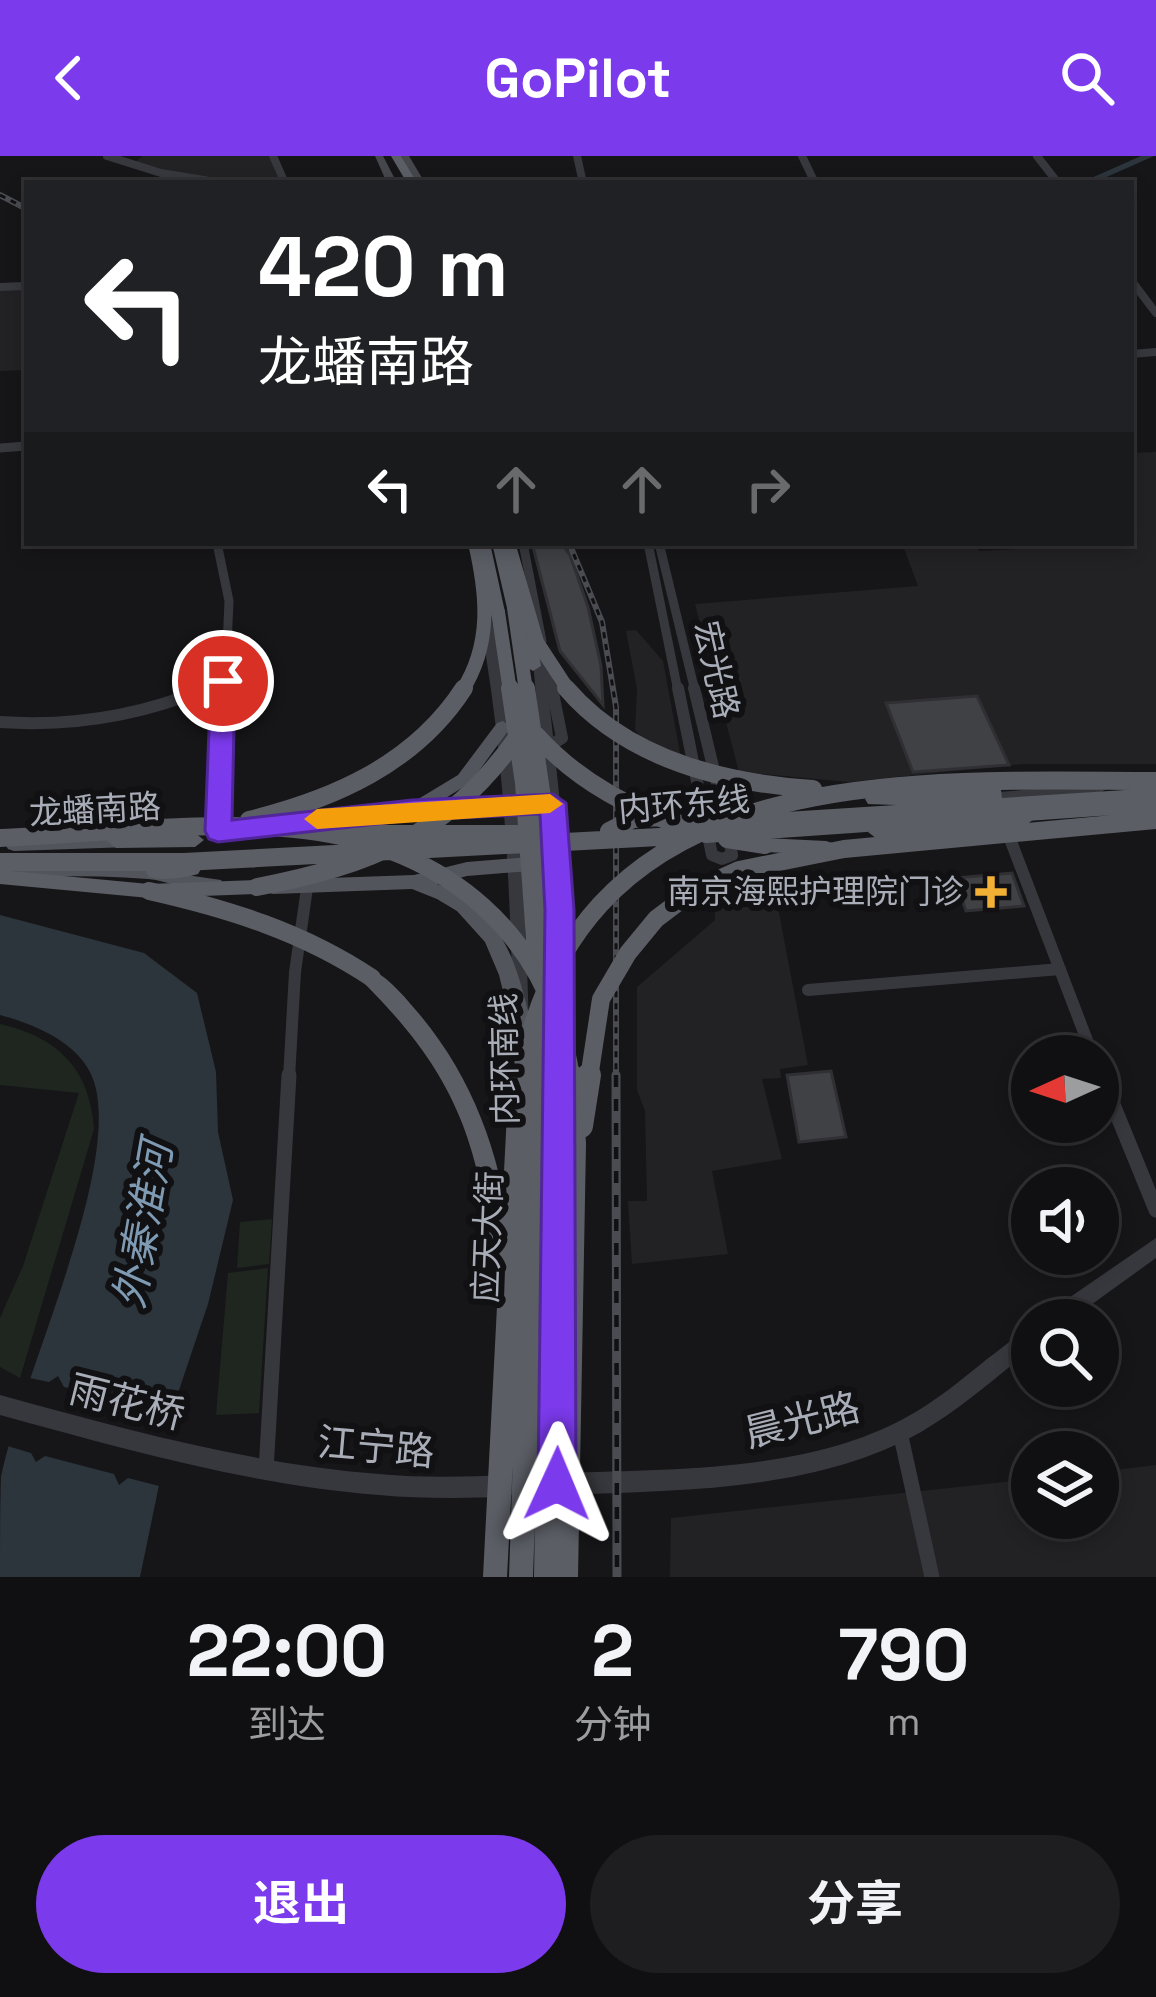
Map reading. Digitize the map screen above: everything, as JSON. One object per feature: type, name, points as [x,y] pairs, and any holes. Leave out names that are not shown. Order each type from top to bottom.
[{"type":"highway","points":[[477,546],[494,645],[519,709],[539,739],[588,782],[693,831],[765,845],[844,849]]},
{"type":"highway","name":"内环南线","points":[[477,546],[519,745],[536,945],[539,1136],[521,1577]]},
{"type":"highway","name":"内环南线","points":[[506,546],[528,689],[551,913],[556,1120],[551,1577]]},
{"type":"highway","points":[[507,546],[533,636],[552,671],[586,709],[635,743],[732,780],[782,788],[848,790],[1156,784]]},
{"type":"highway","points":[[0,869],[257,887],[339,871],[407,843],[472,798],[523,728],[532,697],[533,666],[520,592]]},
{"type":"highway","points":[[206,833],[305,805],[360,781],[407,751],[441,718],[468,680],[482,647],[486,597]]},
{"type":"highway","points":[[1054,790],[1096,781],[1156,784]]},
{"type":"highway","name":"内环东线","points":[[0,845],[123,853],[556,847],[609,836],[1156,784]]},
{"type":"highway","points":[[495,1577],[518,1090],[529,1028],[549,976],[573,936],[631,871],[666,847],[746,812],[848,790]]},
{"type":"highway","points":[[609,836],[633,820],[972,793],[1017,796]]},
{"type":"highway","name":"内环东线","points":[[609,836],[1156,807]]},
{"type":"highway","points":[[609,836],[640,849],[1025,819]]},
{"type":"highway","points":[[571,1208],[589,1054],[601,999],[628,952],[656,920],[693,891],[739,870],[844,849],[1156,820]]},
{"type":"highway","points":[[0,845],[296,828],[349,838],[420,863],[493,912],[536,968],[560,1020],[572,1124],[566,1577]]},
{"type":"highway","points":[[116,842],[206,833],[472,830],[556,847]]},
{"type":"highway","points":[[152,882],[226,867],[556,847]]},
{"type":"highway","points":[[0,869],[322,851],[516,855]]},
{"type":"highway","points":[[152,882],[308,938],[372,978],[408,1012],[442,1055],[470,1105],[489,1162],[506,1325]]},
{"type":"main road","points":[[412,810],[464,779],[503,727]]},
{"type":"main road","points":[[206,833],[412,810],[553,803],[557,1484],[551,1577]]},
{"type":"main road","points":[[412,810],[453,828],[457,844],[452,859],[414,882]]},
{"type":"main road","name":"龙蟠南路","points":[[0,845],[116,842]]},
{"type":"main road","name":"龙蟠南路","points":[[152,882],[307,888],[414,882],[556,847]]},
{"type":"main road","points":[[414,882],[469,907],[486,927],[505,955],[521,1024]]},
{"type":"main road","name":"应天大街","points":[[506,1577],[524,1161]]},
{"type":"street","points":[[107,156],[155,172],[204,180]]},
{"type":"street","points":[[132,164],[142,156]]},
{"type":"street","points":[[1037,156],[1056,180]]},
{"type":"street","points":[[144,180],[155,172]]},
{"type":"street","points":[[1134,284],[1156,313]]},
{"type":"street","points":[[206,833],[229,601],[218,546]]},
{"type":"street","name":"应天大街","points":[[477,546],[500,681],[516,855],[524,1161]]},
{"type":"street","points":[[507,546],[538,651],[553,803]]},
{"type":"street","points":[[524,546],[562,738],[548,747]]},
{"type":"street","name":"宏光路","points":[[649,546],[712,855],[722,859],[732,855],[729,836],[660,546]]},
{"type":"street","points":[[0,722],[75,724],[114,718],[223,681]]},
{"type":"street","points":[[704,809],[724,813],[1054,790]]},
{"type":"street","points":[[729,836],[1156,807]]},
{"type":"street","points":[[1004,824],[1086,1035]]},
{"type":"street","points":[[266,1472],[295,972],[307,888]]},
{"type":"street","points":[[808,990],[1060,969]]},
{"type":"street","points":[[1119,1119],[1156,1210]]},
{"type":"street","points":[[1083,1299],[1156,1247]]},
{"type":"street","name":"晨光路","points":[[511,1485],[752,1473],[821,1459],[900,1432],[1011,1351]]},
{"type":"street","name":"雨花桥","points":[[0,1406],[236,1466]]},
{"type":"street","points":[[900,1432],[932,1577]]},
{"type":"street","name":"江宁路","points":[[236,1466],[358,1487],[447,1490],[511,1485]]},
{"type":"shaded area","points":[[142,156],[273,156],[284,180],[207,180],[132,165]]},
{"type":"shaded area","points":[[24,285],[24,370],[0,371],[0,287]]},
{"type":"shaded area","points":[[1156,452],[1156,764],[1024,764],[848,782],[739,772],[695,604],[918,586],[903,546],[976,546],[979,551],[1134,546],[1134,453]]},
{"type":"shaded area","points":[[636,630],[663,661],[681,758],[646,744],[635,730],[637,689],[626,631]]},
{"type":"shaded area","points":[[772,876],[808,1065],[780,1069],[781,1078],[762,1079],[782,1159],[712,1171],[728,1254],[632,1264],[628,1201],[647,1201],[645,1111],[637,1090],[637,987],[715,920],[714,900]]},
{"type":"shaded area","points":[[0,1024],[39,1037],[67,1059],[86,1089],[94,1129],[20,1378],[0,1367],[0,1318],[23,1266],[79,1093],[0,1085]]},
{"type":"shaded area","points":[[272,1219],[269,1264],[237,1268],[240,1222]]},
{"type":"shaded area","points":[[268,1268],[259,1413],[216,1415],[228,1273]]},
{"type":"shaded area","points":[[1156,1465],[1156,1577],[670,1577],[671,1518],[1011,1481],[1011,1539],[1119,1539],[1119,1469]]},
{"type":"water","name":"外秦淮河","points":[[0,915],[144,953],[197,993],[216,1072],[218,1132],[233,1200],[208,1304],[178,1393],[140,1577],[0,1577],[1,1477],[80,1226],[99,1128],[96,1089],[82,1060],[44,1031],[0,1015]]},
{"type":"pier","points":[[58,1376],[64,1387],[129,1402],[139,1396],[144,1407],[179,1417],[163,1487],[128,1478],[119,1485],[114,1474],[45,1456],[36,1462],[31,1453],[4,1445],[25,1377],[49,1382]]},
{"type":"building","points":[[533,546],[563,546],[570,555],[601,666],[603,705],[560,651]]},
{"type":"building","points":[[977,696],[1009,765],[913,772],[886,703]]},
{"type":"building","name":"南京海熙护理院门诊","points":[[1012,873],[1024,906],[966,911],[955,878]]},
{"type":"building","points":[[831,1071],[846,1137],[799,1142],[787,1075]]},
{"type":"waterway","points":[[1092,180],[1149,156]]},
{"type":"railway","points":[[0,195],[24,207]]},
{"type":"railway","points":[[570,546],[602,622],[616,707],[616,1075]]},
{"type":"railway","points":[[616,1075],[617,1577]]},
{"type":"slow traffic","points":[[317,819],[550,804]]},
{"type":"place","name":"南京海熙护理院门诊","points":[[991,892]]},
{"type":"route","points":[[223,681],[218,831],[412,810],[553,803],[560,910],[557,1484]]}]
